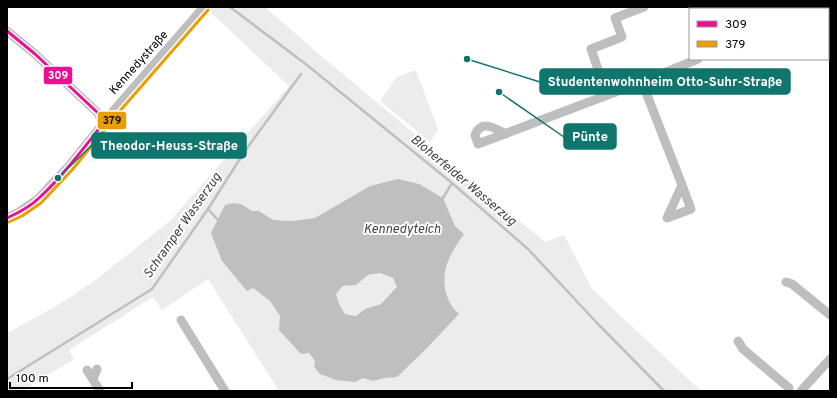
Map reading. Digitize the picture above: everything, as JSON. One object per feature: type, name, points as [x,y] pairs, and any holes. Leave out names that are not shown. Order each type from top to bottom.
[{"type":"street","name":"Kennedystraße","points":[[7,218],[38,200],[68,167],[102,124],[204,7]]},
{"type":"street","points":[[607,95],[591,49],[622,37],[615,18],[644,7]]},
{"type":"street","points":[[7,31],[35,54],[99,114],[102,124]]},
{"type":"street","points":[[506,134],[696,60]]},
{"type":"street","points":[[642,82],[682,185]]},
{"type":"street","points":[[786,282],[792,284],[830,315]]},
{"type":"street","points":[[181,320],[225,391]]},
{"type":"street","points":[[738,341],[743,349],[789,390]]},
{"type":"street","points":[[801,391],[830,359]]},
{"type":"street","points":[[93,379],[97,369]]},
{"type":"street","points":[[87,370],[100,391]]},
{"type":"shaded area","points":[[209,7],[265,7],[320,55],[545,242],[564,235],[592,289],[701,391],[279,391],[208,279],[162,310],[153,297],[69,350],[74,359],[22,391],[7,391],[7,333],[55,307],[93,282],[170,221],[289,86],[207,9]],"holes":[[[370,186],[443,198],[455,226],[464,234],[449,259],[444,278],[446,295],[452,308],[458,314],[397,377],[373,381],[315,361],[308,353],[301,354],[270,301],[253,288],[245,206],[252,211],[259,211],[273,220],[293,221],[316,218]]]},
{"type":"shaded area","points":[[416,70],[438,130],[430,142],[380,101],[397,77]]},
{"type":"shaded area","points":[[380,273],[393,278],[398,287],[381,304],[365,309],[356,316],[345,314],[339,304],[336,294],[343,286],[356,285],[368,275]]},
{"type":"water","name":"Kennedyteich","points":[[398,179],[419,184],[443,198],[455,226],[464,234],[454,249],[446,266],[444,281],[450,302],[459,314],[397,377],[373,381],[363,378],[355,382],[336,380],[320,374],[314,367],[315,361],[309,353],[301,354],[279,330],[280,316],[270,301],[253,288],[247,291],[222,261],[211,233],[225,205],[233,203],[239,204],[252,211],[259,211],[273,220],[293,221],[315,218],[370,186]],"holes":[[[380,273],[393,278],[397,287],[381,304],[365,309],[356,316],[345,314],[339,304],[336,294],[343,286],[356,285],[368,275]]]},
{"type":"waterway","name":"Bloherfelder Wasserzug","points":[[230,7],[307,65],[452,183],[528,249],[598,324],[664,391]]},
{"type":"waterway","name":"Schramper Wasserzug","points":[[7,379],[152,289],[208,209],[245,151],[301,74]]},
{"type":"waterway","points":[[443,198],[452,183]]},
{"type":"waterway","points":[[208,209],[217,219]]},
{"type":"transit line","name":"379","points":[[9,222],[22,216],[41,203],[72,170],[119,112],[208,10]]},
{"type":"transit line","name":"309","points":[[7,31],[35,54],[99,114],[102,125]]},
{"type":"transit line","name":"309","points":[[7,218],[28,207],[47,190],[72,163],[102,125]]},
{"type":"place","name":"Studentenwohnheim Otto-Suhr-Straße","points":[[467,59]]},
{"type":"place","name":"Pünte","points":[[499,92]]},
{"type":"place","name":"Theodor-Heuss-Straße","points":[[58,178]]}]
